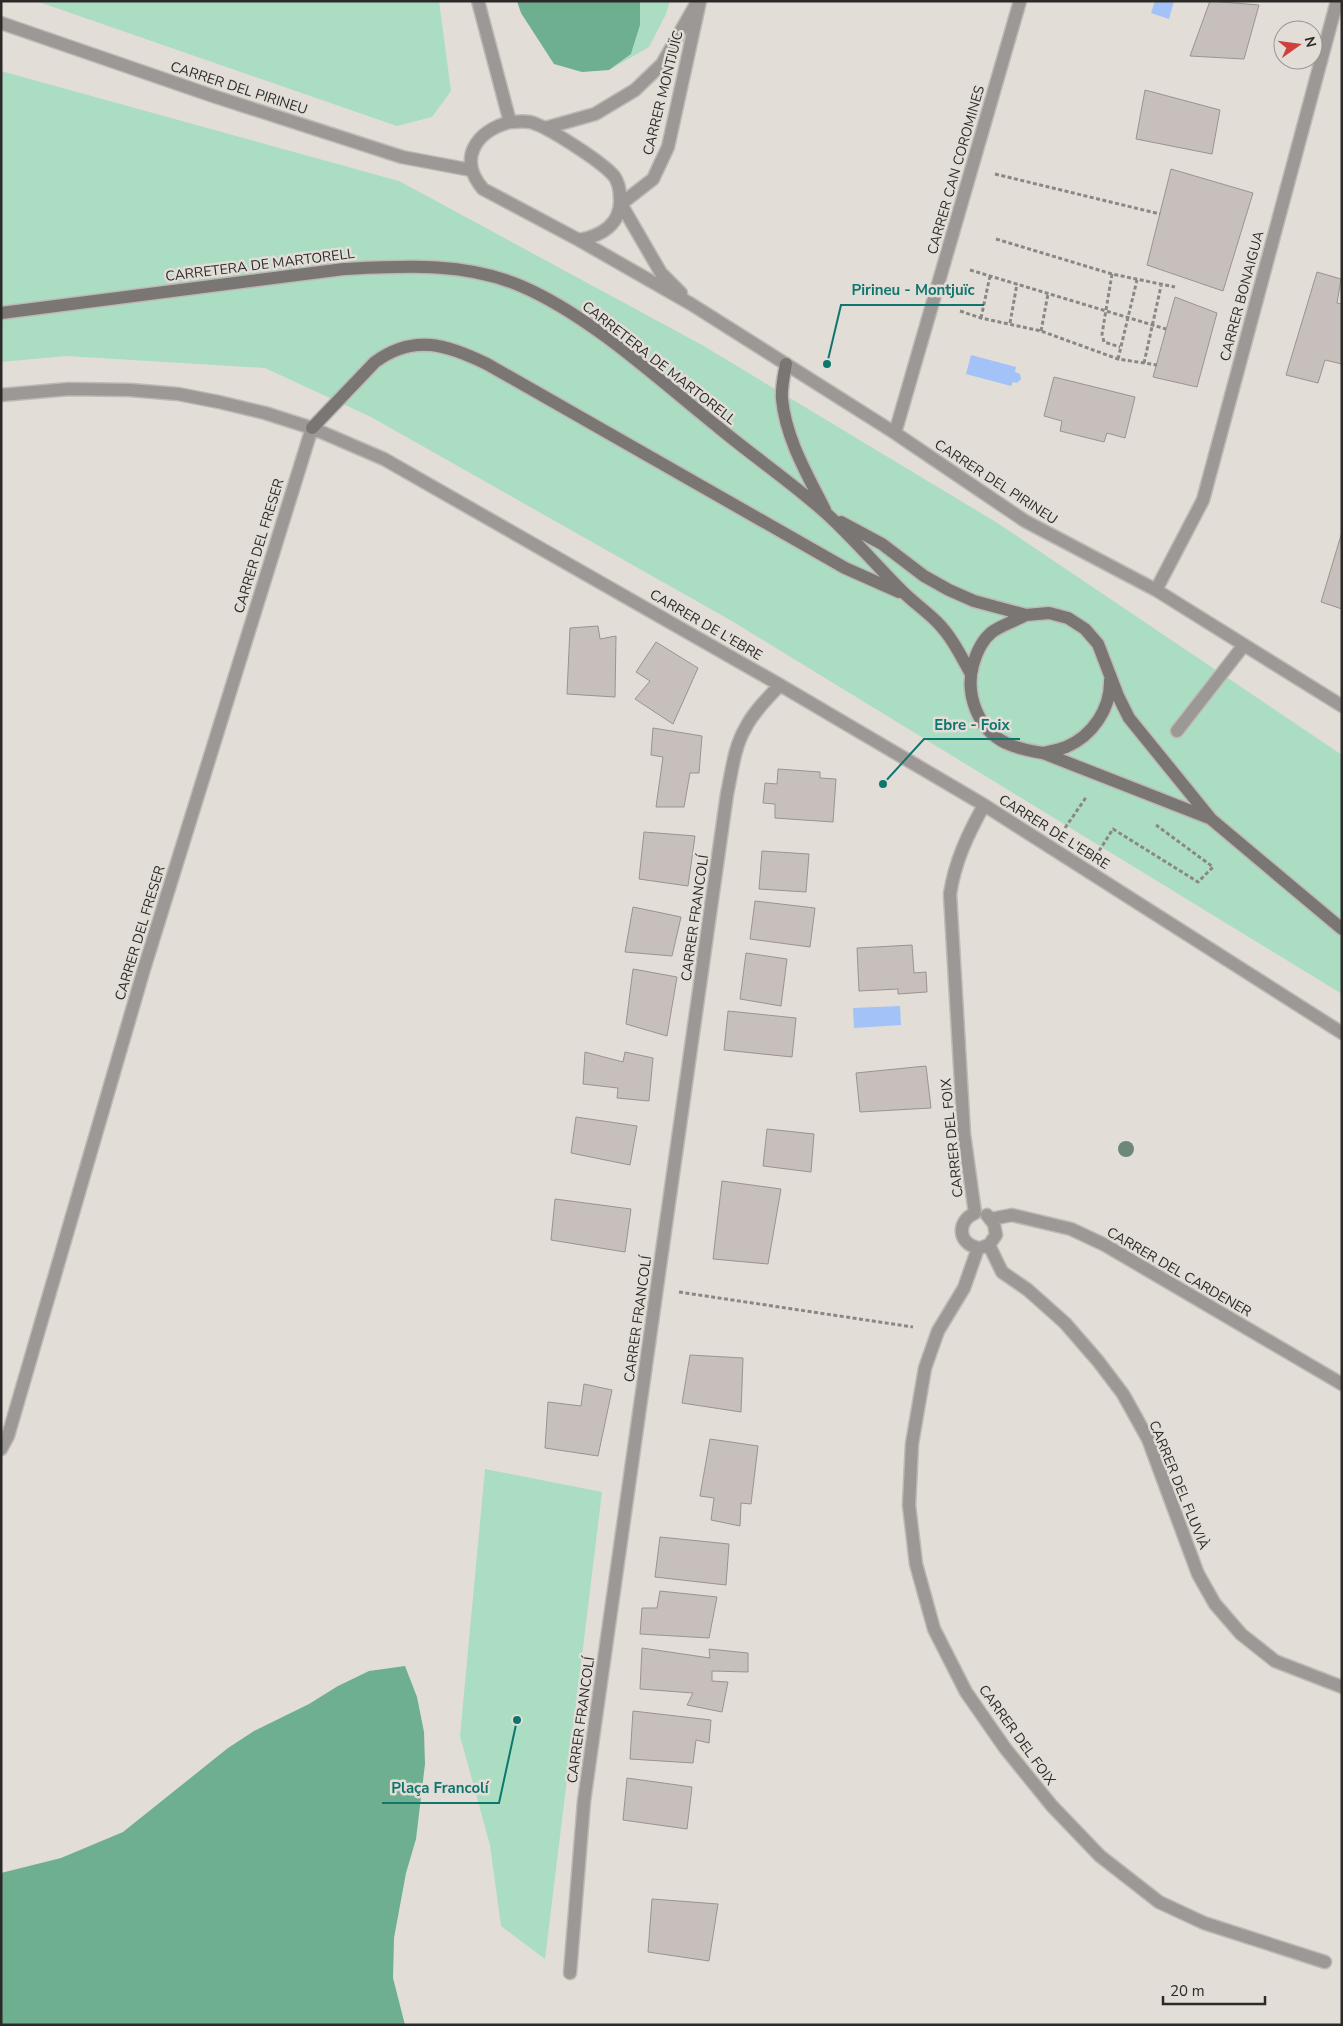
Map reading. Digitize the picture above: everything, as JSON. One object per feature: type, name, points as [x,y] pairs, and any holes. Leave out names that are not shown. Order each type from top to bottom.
[{"type":"main road","name":"CARRETERA DE MARTORELL","points":[[1,313],[344,269],[399,266],[442,267],[495,278],[520,286],[537,294],[592,328],[655,375],[828,515],[906,596],[938,623],[955,644],[971,674]]},
{"type":"main road","points":[[312,428],[384,355],[405,347],[421,345],[448,347],[487,364],[845,568],[906,596]]},
{"type":"main road","points":[[786,364],[782,397],[786,427],[828,515],[882,544],[924,576],[949,590],[974,601],[1026,615],[1049,613],[1068,618],[1085,629],[1098,644],[1129,718],[1211,819],[1342,928]]},
{"type":"main road","points":[[1026,615],[991,633],[977,652],[971,674],[971,695],[978,714],[989,730],[1004,743],[1024,750],[1043,753],[1211,819]]},
{"type":"main road","points":[[1043,753],[1064,748],[1082,738],[1097,723],[1107,703],[1110,683],[1108,670]]},
{"type":"main road","points":[[1329,916],[1342,924]]},
{"type":"street","points":[[478,1],[510,122]]},
{"type":"street","points":[[545,128],[595,114],[635,90],[662,64],[699,1]]},
{"type":"street","name":"CARRER MONTJUÏC","points":[[620,204],[653,179],[668,147],[699,1]]},
{"type":"street","name":"CARRER CAN COROMINES","points":[[896,434],[1020,1]]},
{"type":"street","name":"CARRER BONAIGUA","points":[[1156,590],[1203,500],[1337,1]]},
{"type":"street","name":"CARRER DEL PIRINEU","points":[[1,23],[213,96],[402,158],[471,170]]},
{"type":"street","name":"CARRER DEL PIRINEU","points":[[692,304],[661,273],[620,204],[620,188],[615,178],[606,168],[545,128],[528,122],[510,122],[496,126],[484,133],[476,143],[472,156],[471,170],[475,180],[483,189],[579,240],[692,304],[896,434],[1025,522],[1156,590],[1342,706]]},
{"type":"street","points":[[579,240],[589,238],[609,228],[618,214],[620,204]]},
{"type":"street","name":"CARRER DE L'EBRE","points":[[1,395],[69,389],[130,390],[178,394],[265,413],[312,428],[384,459],[417,476],[780,685],[984,805],[1342,1034]]},
{"type":"street","name":"CARRER DEL FRESER","points":[[1,1449],[8,1436],[144,969],[312,428]]},
{"type":"street","points":[[1177,731],[1244,645]]},
{"type":"street","name":"CARRER FRANCOLÍ","points":[[570,1973],[584,1801],[734,755],[746,727],[756,712],[780,685]]},
{"type":"street","name":"CARRER DEL FOIX","points":[[984,805],[965,839],[953,872],[950,894],[964,1134],[975,1213],[966,1218],[961,1228],[961,1234],[967,1244],[983,1247],[964,1288],[938,1331],[925,1368],[912,1444],[909,1505],[916,1564],[934,1629],[966,1692],[1005,1748],[1052,1806],[1100,1856],[1159,1902],[1204,1924],[1325,1962]]},
{"type":"street","points":[[975,1213],[987,1215],[992,1218],[994,1224],[996,1235],[983,1247]]},
{"type":"street","name":"CARRER DEL CARDENER","points":[[992,1218],[1012,1215],[1071,1229],[1138,1264],[1342,1384]]},
{"type":"street","name":"CARRER DEL FLUVIÀ","points":[[983,1247],[1002,1272],[1028,1290],[1065,1323],[1098,1361],[1123,1394],[1148,1440],[1198,1574],[1215,1604],[1241,1634],[1275,1661],[1342,1687]]},
{"type":"path","points":[[987,172],[1160,214]]},
{"type":"path","points":[[996,239],[1112,274],[1175,288]]},
{"type":"path","points":[[970,270],[1166,329]]},
{"type":"path","points":[[1112,274],[1102,334],[1104,342],[1120,347]]},
{"type":"path","points":[[981,318],[990,276]]},
{"type":"path","points":[[1118,359],[1137,280]]},
{"type":"path","points":[[1010,323],[1017,284]]},
{"type":"path","points":[[1144,363],[1162,286]]},
{"type":"path","points":[[1041,331],[1048,294]]},
{"type":"path","points":[[960,311],[981,318],[1041,331],[1118,359],[1157,365]]},
{"type":"path","points":[[1052,848],[1090,791]]},
{"type":"path","points":[[1086,870],[1113,829],[1198,882],[1213,867],[1150,821]]},
{"type":"path","points":[[657,1289],[938,1331]]},
{"type":"green space","points":[[36,1],[439,1],[451,91],[432,117],[397,126]]},
{"type":"green space","points":[[517,1],[640,1],[640,25],[631,54],[609,70],[582,72],[554,64],[521,13]]},
{"type":"green space","points":[[640,1],[670,1],[666,14],[649,47],[609,70],[631,54],[640,25]]},
{"type":"green space","points":[[1,71],[399,181],[702,345],[999,524],[1342,755],[1342,994],[730,620],[371,417],[265,368],[66,356],[1,362]]},
{"type":"green space","points":[[485,1469],[602,1492],[545,1959],[501,1926],[490,1845],[460,1736]]},
{"type":"green space","points":[[405,1666],[417,1697],[424,1732],[425,1764],[416,1839],[406,1873],[394,1938],[393,1978],[405,2025],[1,2025],[1,1873],[61,1858],[123,1832],[228,1748],[254,1731],[309,1704],[338,1686],[369,1671]]},
{"type":"water","points":[[1155,1],[1174,1],[1169,19],[1151,13]]},
{"type":"water","points":[[971,355],[1016,367],[1015,372],[1020,374],[1021,379],[1017,383],[1013,382],[1011,386],[966,374]]},
{"type":"water","points":[[900,1006],[901,1025],[854,1028],[853,1008]]},
{"type":"building","points":[[1210,1],[1259,5],[1244,59],[1190,56]]},
{"type":"building","points":[[1145,90],[1220,110],[1212,154],[1136,139]]},
{"type":"building","points":[[1171,169],[1253,193],[1223,291],[1147,265]]},
{"type":"building","points":[[1317,272],[1341,279],[1337,303],[1342,304],[1342,364],[1325,360],[1318,383],[1286,375]]},
{"type":"building","points":[[1175,297],[1217,313],[1197,387],[1153,377]]},
{"type":"building","points":[[1054,377],[1135,397],[1125,438],[1107,433],[1104,442],[1060,431],[1062,421],[1044,416]]},
{"type":"building","points":[[1342,532],[1342,609],[1321,602]]},
{"type":"building","points":[[598,626],[600,639],[616,636],[615,697],[567,694],[570,628]]},
{"type":"building","points":[[656,642],[698,668],[673,724],[635,699],[650,681],[636,672]]},
{"type":"building","points":[[653,728],[702,736],[699,773],[690,773],[684,807],[656,807],[663,757],[651,755]]},
{"type":"building","points":[[778,769],[820,772],[820,778],[836,779],[833,822],[775,818],[775,804],[763,803],[765,783],[777,784]]},
{"type":"building","points":[[644,832],[695,836],[688,886],[639,879]]},
{"type":"building","points":[[762,851],[809,854],[806,892],[759,889]]},
{"type":"building","points":[[755,901],[815,908],[810,947],[750,939]]},
{"type":"building","points":[[633,907],[681,917],[672,956],[625,952]]},
{"type":"building","points":[[912,945],[914,973],[926,972],[927,992],[898,994],[898,989],[859,991],[857,948]]},
{"type":"building","points":[[746,953],[787,959],[781,1006],[740,999]]},
{"type":"building","points":[[633,969],[677,977],[667,1036],[626,1024]]},
{"type":"building","points":[[728,1011],[796,1018],[792,1057],[724,1050]]},
{"type":"building","points":[[585,1052],[623,1062],[625,1052],[653,1058],[649,1101],[617,1098],[618,1088],[583,1084]]},
{"type":"building","points":[[926,1066],[931,1108],[860,1112],[856,1073]]},
{"type":"building","points":[[576,1117],[637,1126],[630,1165],[571,1153]]},
{"type":"building","points":[[767,1129],[814,1134],[811,1172],[763,1166]]},
{"type":"building","points":[[722,1181],[781,1189],[768,1264],[713,1259]]},
{"type":"building","points":[[555,1199],[631,1209],[625,1252],[551,1240]]},
{"type":"building","points":[[690,1355],[743,1358],[741,1412],[682,1403]]},
{"type":"building","points":[[584,1384],[612,1390],[598,1456],[545,1448],[548,1402],[581,1406]]},
{"type":"building","points":[[710,1439],[758,1446],[751,1504],[741,1503],[740,1526],[711,1520],[714,1498],[700,1496]]},
{"type":"building","points":[[660,1537],[729,1544],[726,1585],[655,1577]]},
{"type":"building","points":[[660,1591],[717,1597],[709,1638],[640,1634],[642,1608],[657,1608]]},
{"type":"building","points":[[642,1648],[710,1658],[709,1649],[748,1653],[748,1672],[712,1671],[712,1681],[728,1682],[722,1712],[687,1705],[693,1693],[640,1689]]},
{"type":"building","points":[[633,1711],[711,1720],[709,1743],[696,1740],[693,1763],[630,1759]]},
{"type":"building","points":[[627,1778],[692,1787],[687,1829],[623,1820]]},
{"type":"building","points":[[652,1899],[718,1904],[709,1961],[648,1952]]},
{"type":"place","name":"Pirineu - Montjuïc","points":[[827,364]]},
{"type":"place","name":"Ebre - Foix","points":[[883,784]]},
{"type":"place","name":"Plaça Francolí","points":[[517,1720]]}]
